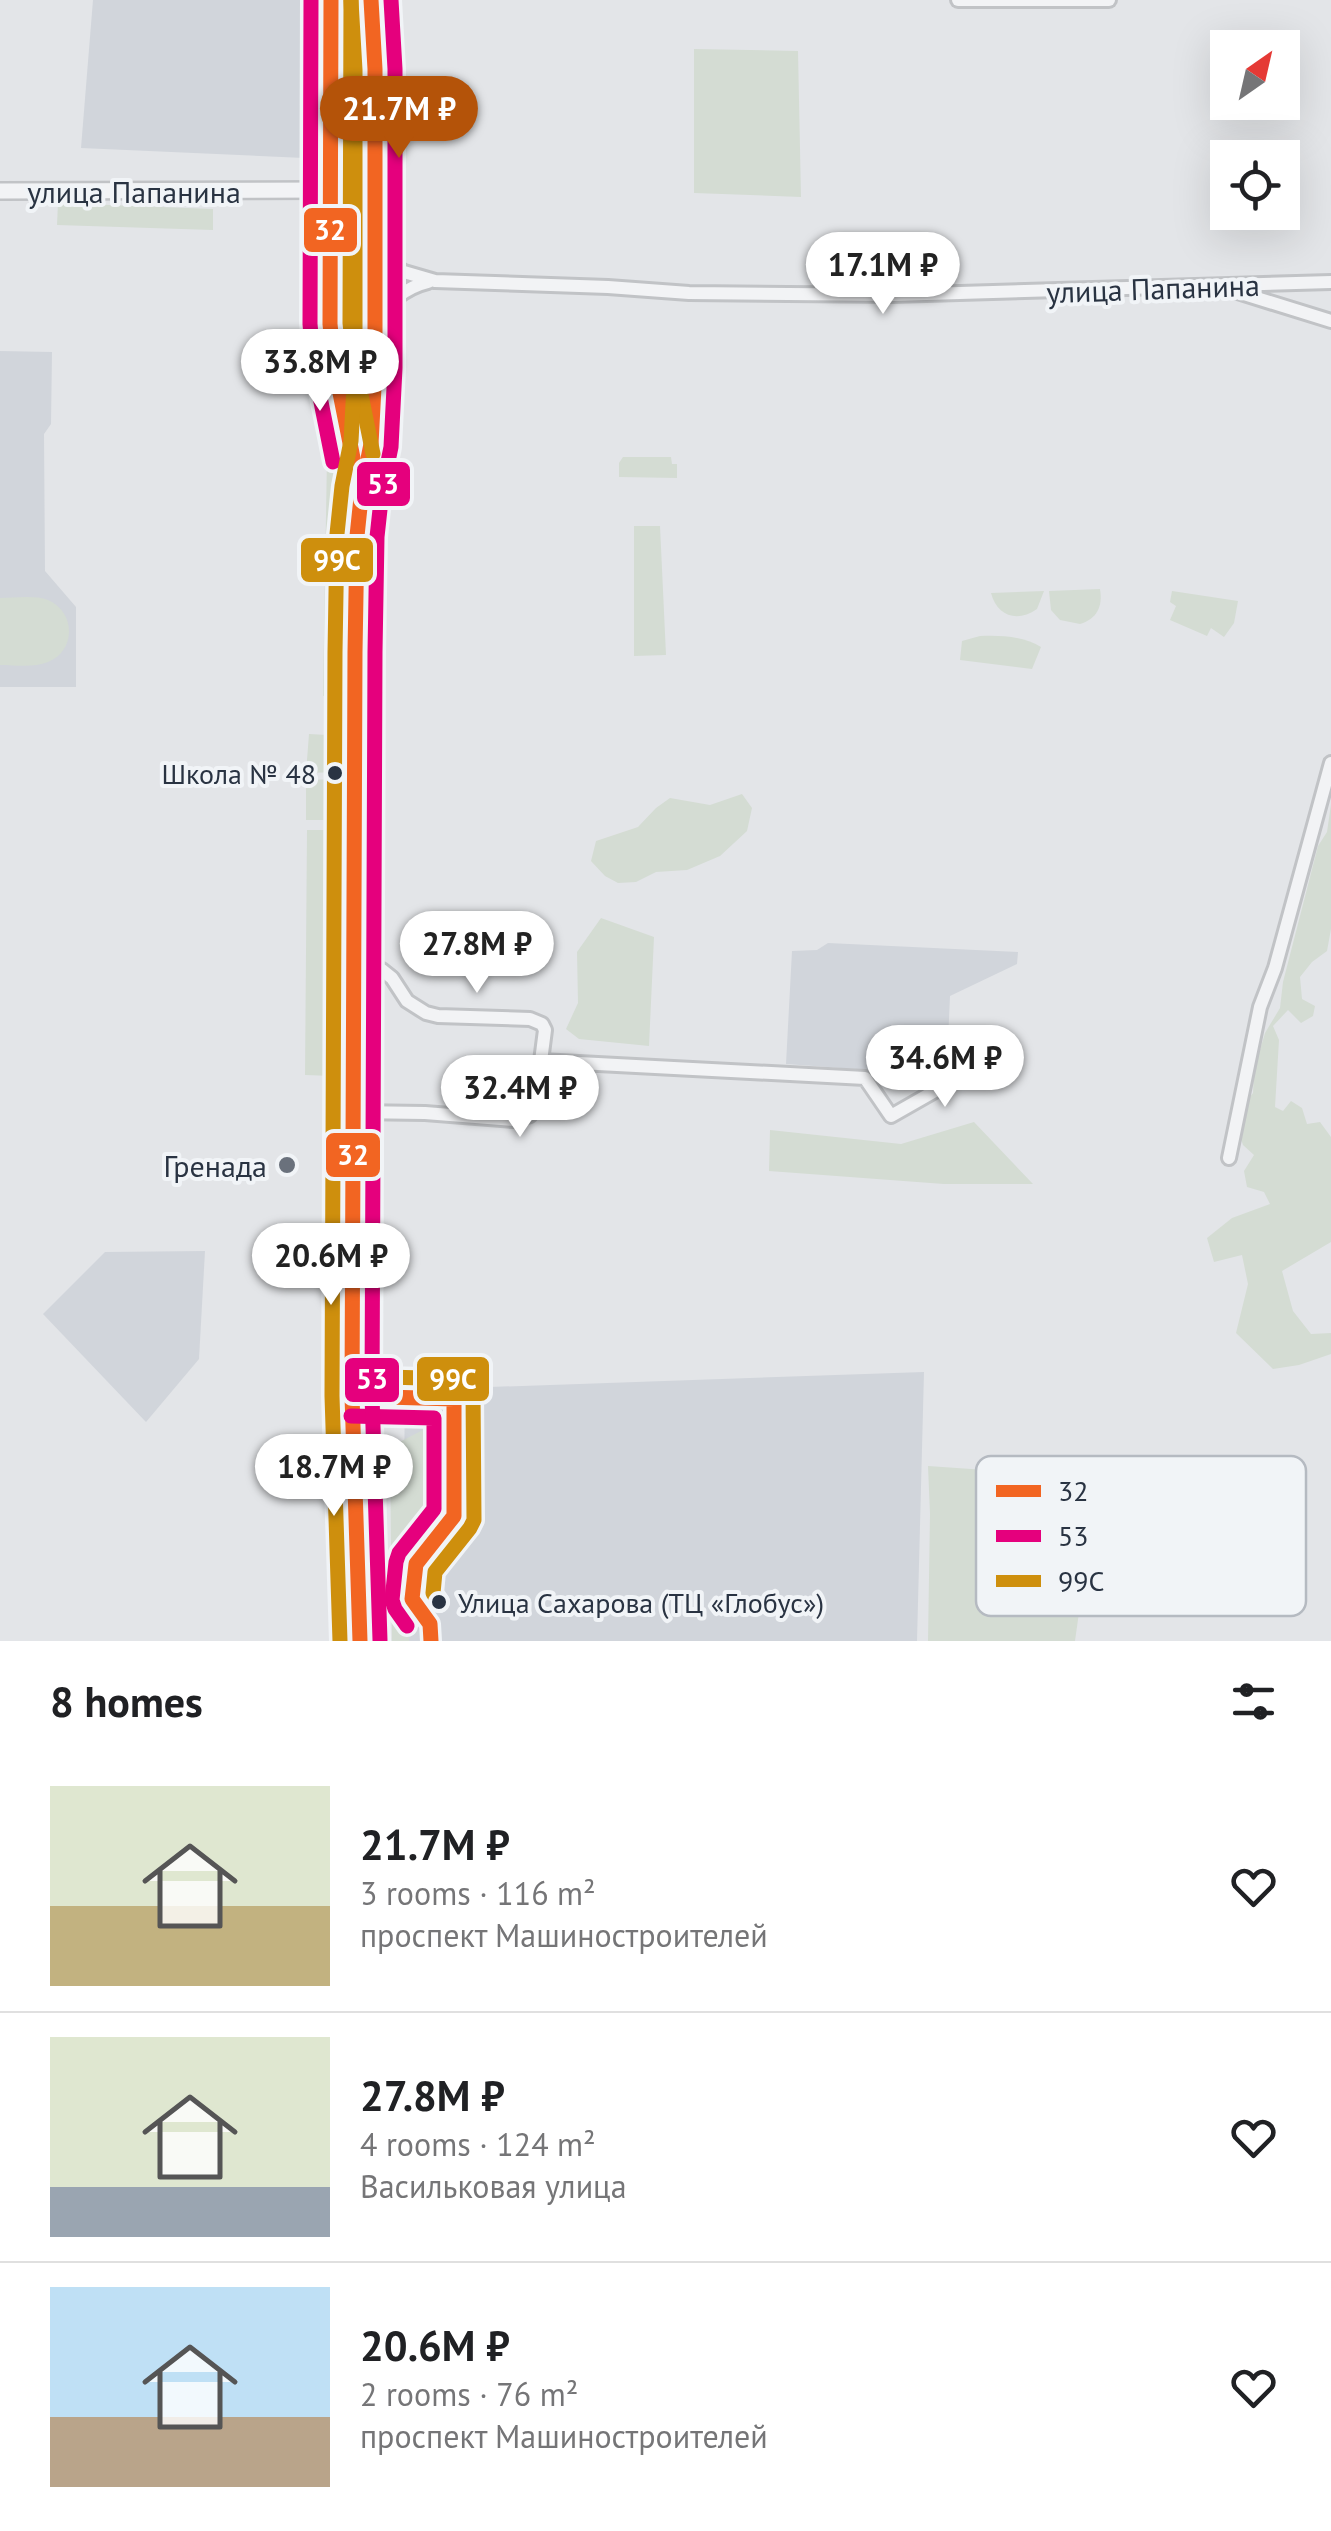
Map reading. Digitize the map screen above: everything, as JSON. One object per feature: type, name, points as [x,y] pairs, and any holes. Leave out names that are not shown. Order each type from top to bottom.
[{"type":"main road","points":[[331,0],[330,329],[335,342],[352,350],[369,344],[375,325],[375,69],[371,0]]},
{"type":"street","points":[[958,0],[1109,0]]},
{"type":"street","name":"улица Папанина","points":[[0,191],[329,190]]},
{"type":"street","name":"улица Папанина","points":[[376,254],[411,275],[435,281],[689,292],[893,296],[1331,282]]},
{"type":"street","name":"улица Папанина","points":[[375,325],[390,304],[414,286],[435,281]]},
{"type":"street","points":[[1219,286],[1331,321]]},
{"type":"street","points":[[360,1641],[352,1396],[357,536],[373,425],[375,325]]},
{"type":"street","points":[[330,329],[347,437],[362,488]]},
{"type":"street","points":[[1230,1158],[1260,1007],[1275,968],[1331,763]]},
{"type":"street","points":[[354,966],[382,970],[407,1001],[426,1013],[537,1021],[545,1030],[536,1100],[530,1115],[513,1120],[354,1112]]},
{"type":"street","points":[[541,1061],[866,1078],[891,1116],[977,1067]]},
{"type":"shaded area","points":[[93,0],[311,0],[304,158],[81,148]]},
{"type":"shaded area","points":[[340,0],[362,0],[365,44],[366,324],[364,336],[355,341],[344,338],[339,328]]},
{"type":"shaded area","points":[[694,49],[798,51],[801,197],[694,193]]},
{"type":"shaded area","points":[[58,203],[213,209],[213,230],[57,225]]},
{"type":"shaded area","points":[[0,351],[52,352],[51,424],[44,434],[45,571],[76,607],[76,687],[0,687]]},
{"type":"shaded area","points":[[327,456],[344,457],[346,510],[341,688],[338,695],[323,696]]},
{"type":"shaded area","points":[[623,457],[671,457],[672,464],[677,464],[677,478],[619,477]]},
{"type":"shaded area","points":[[634,526],[660,526],[666,655],[634,656]]},
{"type":"shaded area","points":[[1100,589],[1098,611],[1086,622],[1060,620],[1051,610],[1049,591]]},
{"type":"shaded area","points":[[1044,591],[1037,609],[1022,616],[1003,612],[991,593]]},
{"type":"shaded area","points":[[1172,591],[1238,601],[1234,623],[1224,637],[1211,628],[1207,636],[1170,620],[1176,606],[1170,602]]},
{"type":"shaded area","points":[[0,598],[48,600],[64,613],[68,641],[57,657],[37,665],[0,665]]},
{"type":"shaded area","points":[[980,636],[1011,637],[1041,647],[1032,669],[960,660],[962,641]]},
{"type":"shaded area","points":[[328,728],[344,729],[340,772],[306,773],[309,734],[327,735]]},
{"type":"shaded area","points":[[340,779],[344,811],[336,820],[306,820],[306,780]]},
{"type":"shaded area","points":[[742,794],[752,808],[747,831],[720,856],[687,870],[656,872],[636,882],[618,883],[591,861],[596,841],[638,827],[670,798],[710,805]]},
{"type":"shaded area","points":[[1331,804],[1331,929],[1327,951],[1300,977],[1302,999],[1315,1006],[1313,1016],[1301,1023],[1288,1010],[1273,1026],[1279,1040],[1275,1107],[1283,1111],[1291,1101],[1302,1108],[1307,1124],[1320,1122],[1331,1137],[1331,1242],[1282,1271],[1293,1311],[1311,1334],[1331,1333],[1331,1354],[1273,1369],[1236,1333],[1248,1284],[1242,1255],[1214,1262],[1207,1238],[1232,1218],[1270,1204],[1264,1192],[1247,1187],[1244,1171],[1254,1155],[1243,1145],[1237,1127],[1242,1107],[1253,1093],[1254,1070],[1265,1033],[1280,1008],[1283,982],[1318,846],[1327,832]]},
{"type":"shaded area","points":[[307,830],[338,830],[338,1066],[333,1076],[305,1075]]},
{"type":"shaded area","points":[[601,918],[654,937],[649,1046],[579,1039],[566,1029],[578,1003],[577,952]]},
{"type":"shaded area","points":[[828,943],[1018,952],[1017,964],[950,996],[947,1062],[926,1074],[786,1064],[792,951],[817,950]]},
{"type":"shaded area","points":[[328,1087],[339,1087],[343,1093],[347,1210],[341,1216],[332,1215]]},
{"type":"shaded area","points":[[974,1122],[1033,1184],[944,1184],[769,1171],[770,1130],[901,1144]]},
{"type":"shaded area","points":[[205,1251],[199,1359],[146,1422],[43,1314],[105,1252]]},
{"type":"shaded area","points":[[924,1372],[917,1641],[402,1641],[405,1390]]},
{"type":"shaded area","points":[[368,1407],[382,1407],[383,1641],[372,1641]]},
{"type":"shaded area","points":[[444,1419],[444,1503],[408,1569],[409,1641],[392,1641],[390,1447]]},
{"type":"shaded area","points":[[928,1466],[976,1469],[976,1616],[1078,1616],[1075,1641],[928,1641]]},
{"type":"transit line","name":"53","points":[[311,0],[310,324],[314,367],[333,462]]},
{"type":"transit line","name":"32","points":[[331,0],[330,324],[353,458]]},
{"type":"transit line","name":"99С","points":[[351,0],[350,323],[373,454]]},
{"type":"transit line","name":"32","points":[[360,1641],[352,1396],[355,652],[357,536],[371,444],[375,368],[375,69],[371,0]]},
{"type":"transit line","name":"53","points":[[380,1640],[372,1396],[375,652],[377,537],[391,447],[395,368],[395,69],[391,0]]},
{"type":"transit line","name":"99С","points":[[340,1641],[332,1396],[335,652],[337,534],[351,441],[355,367],[355,70],[351,1]]},
{"type":"transit line","name":"99С","points":[[353,1376],[457,1379],[473,1391],[474,1520],[435,1572],[433,1593],[439,1602]]},
{"type":"transit line","name":"32","points":[[352,1396],[454,1399],[454,1516],[416,1564],[412,1599],[430,1624],[431,1641]]},
{"type":"transit line","name":"53","points":[[351,1416],[434,1418],[434,1509],[396,1562],[392,1600],[407,1626]]},
{"type":"place","name":"Школа № 48","points":[[335,773]]},
{"type":"place","name":"Гренада","points":[[287,1165]]},
{"type":"place","name":"Улица Сахарова (ТЦ «Глобус»)","points":[[439,1602]]}]
